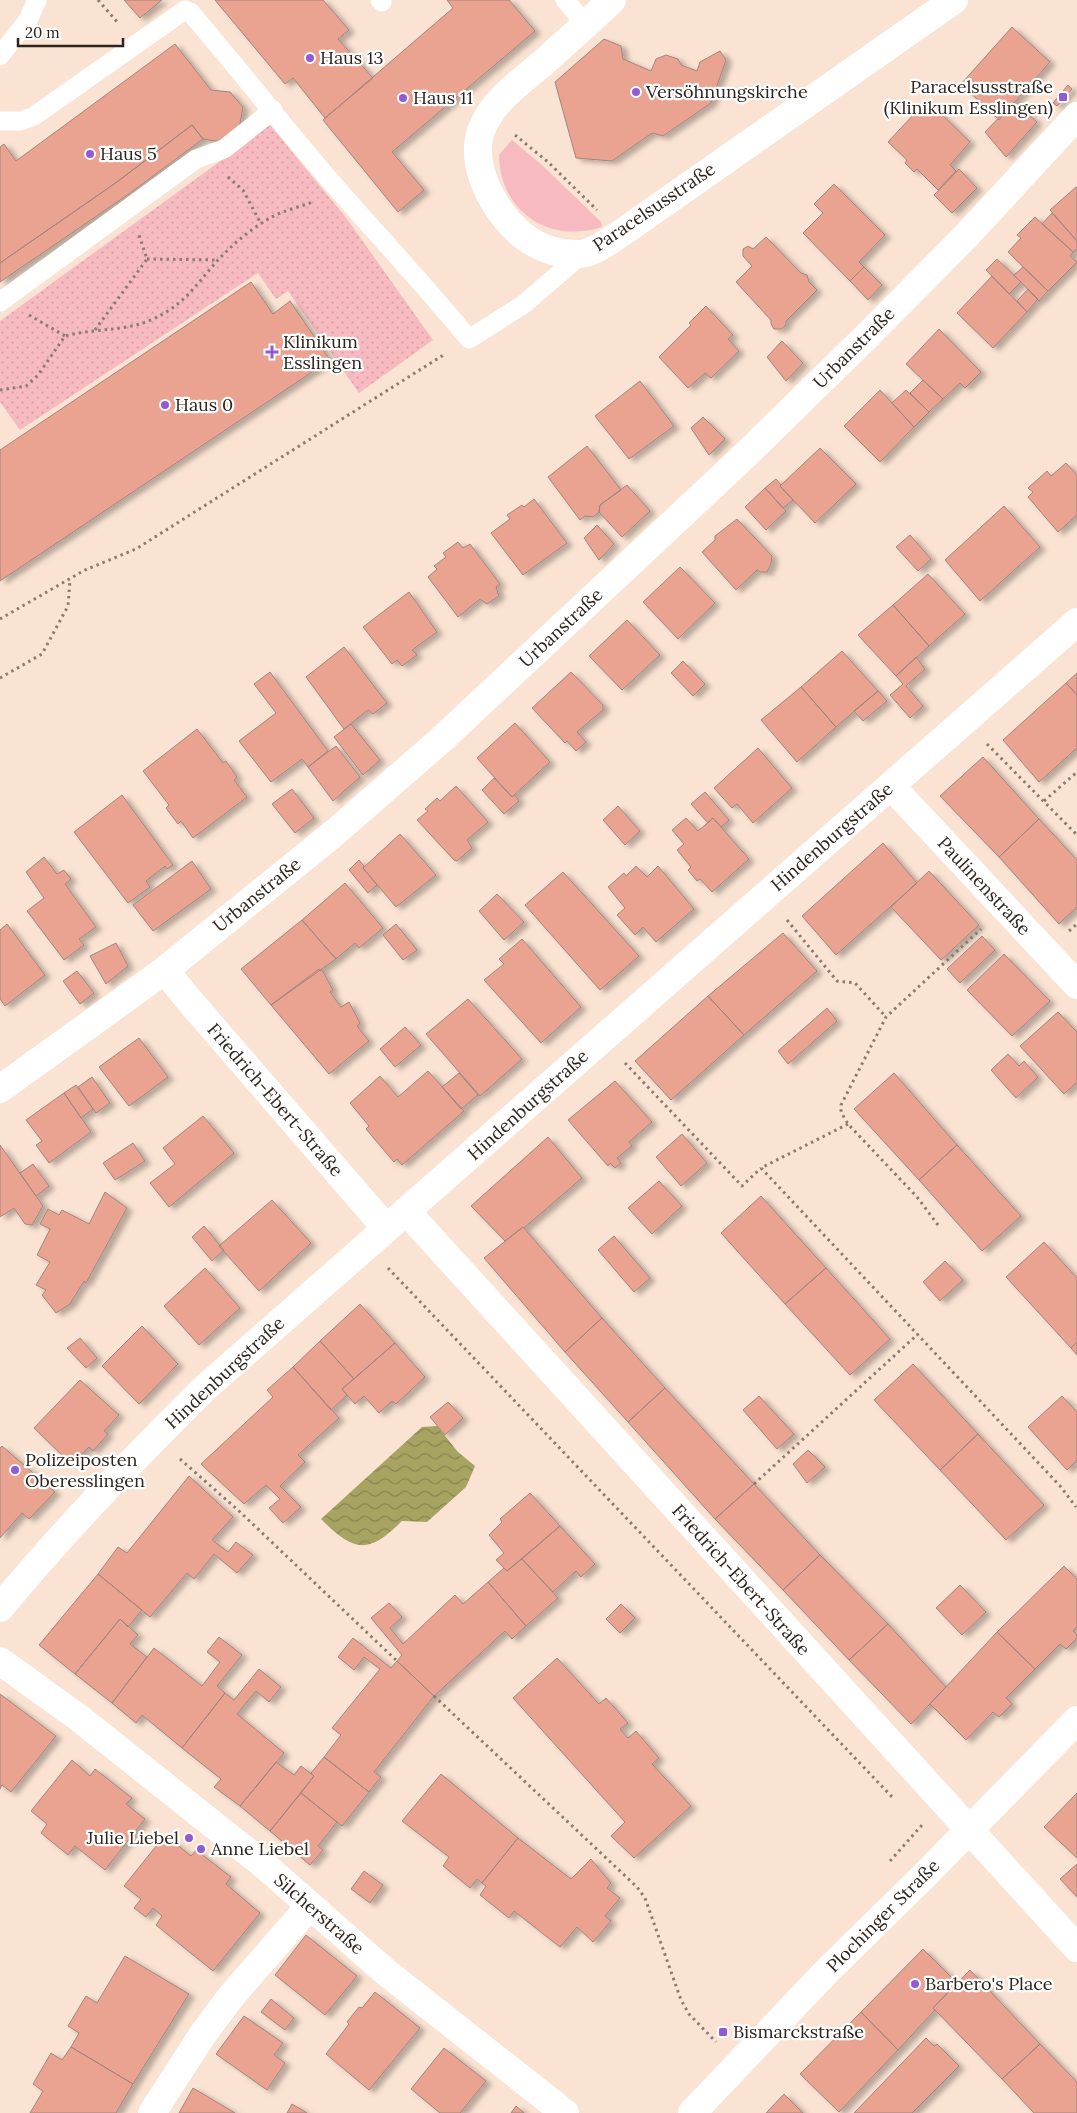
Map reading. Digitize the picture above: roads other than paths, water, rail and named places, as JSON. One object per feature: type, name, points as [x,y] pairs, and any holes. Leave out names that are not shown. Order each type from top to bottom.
[{"type":"street","name":"Paracelsusstraße","points":[[612,0],[512,90],[489,115],[480,137],[479,162],[482,175],[497,206],[511,224],[525,237],[538,245],[566,253],[582,254],[595,249],[620,234],[954,0]]},
{"type":"street","name":"Urbanstraße","points":[[0,1089],[166,970],[333,834],[442,739],[738,462],[866,337],[966,236],[1077,116]]},
{"type":"street","name":"Hindenburgstraße","points":[[0,1608],[40,1559],[156,1437],[214,1381],[1077,622]]},
{"type":"street","name":"Paulinenstraße","points":[[890,786],[1077,985]]},
{"type":"street","name":"Friedrich-Ebert-Straße","points":[[166,970],[188,999],[1077,1948]]},
{"type":"street","name":"Silcherstraße","points":[[0,1661],[79,1718],[248,1853],[387,1973],[565,2113]]},
{"type":"street","name":"Plochinger Straße","points":[[692,2113],[738,2063],[1077,1720]]},
{"type":"street","points":[[152,2113],[175,2075],[233,1994],[309,1907]]},
{"type":"lane","points":[[0,56],[28,20],[37,0]]},
{"type":"lane","points":[[565,0],[586,25]]},
{"type":"lane","points":[[0,122],[21,121],[34,116],[185,10],[190,12],[340,192],[426,287],[469,339],[524,304],[582,254]]},
{"type":"lane","points":[[1,301],[201,158],[224,149],[273,110]]},
{"type":"water","points":[[437,1426],[458,1452],[475,1466],[466,1487],[427,1522],[402,1521],[380,1540],[361,1545],[343,1538],[321,1519],[422,1427]]},
{"type":"place","name":"Haus 13","points":[[310,58]]},
{"type":"place","name":"Versöhnungskirche","points":[[636,92]]},
{"type":"place","name":"Paracelsusstraße (Klinikum Esslingen)","points":[[1063,97]]},
{"type":"place","name":"Haus 11","points":[[403,98]]},
{"type":"place","name":"Haus 5","points":[[90,154]]},
{"type":"place","name":"Klinikum Esslingen","points":[[272,352]]},
{"type":"place","name":"Haus 0","points":[[165,405]]},
{"type":"place","name":"Polizeiposten Oberesslingen","points":[[15,1470]]},
{"type":"place","name":"Julie Liebel","points":[[189,1838]]},
{"type":"place","name":"Anne Liebel","points":[[201,1849]]},
{"type":"place","name":"Barbero's Place","points":[[915,1984]]},
{"type":"place","name":"Bismarckstraße","points":[[723,2032]]}]
